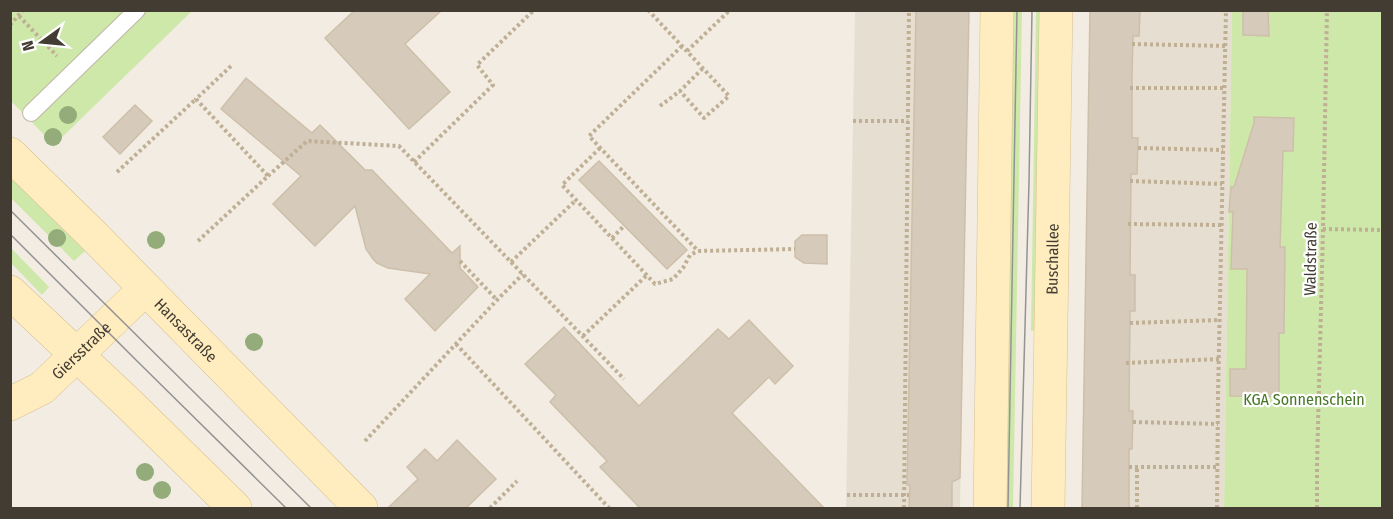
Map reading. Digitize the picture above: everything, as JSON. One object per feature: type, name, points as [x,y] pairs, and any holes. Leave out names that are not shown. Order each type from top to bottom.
[{"type":"main road","points":[[990,508],[996,10]]},
{"type":"main road","name":"Buschallee","points":[[1048,508],[1056,10]]},
{"type":"main road","name":"Hansastraße","points":[[10,154],[361,508]]},
{"type":"main road","name":"Giersstraße","points":[[10,404],[42,388],[145,289]]},
{"type":"main road","points":[[10,292],[235,508]]},
{"type":"lane","points":[[31,113],[137,10]]},
{"type":"path","points":[[11,22],[22,10]]},
{"type":"path","points":[[414,162],[493,85],[477,64],[534,10]]},
{"type":"path","points":[[648,10],[729,96],[704,118],[680,91]]},
{"type":"path","points":[[687,51],[730,10]]},
{"type":"path","points":[[904,508],[907,495],[911,132],[908,121],[909,10]]},
{"type":"path","points":[[1217,508],[1226,10]]},
{"type":"path","name":"Waldstraße","points":[[1317,508],[1327,10]]},
{"type":"path","points":[[18,16],[52,51]]},
{"type":"path","points":[[1132,44],[1225,46]]},
{"type":"path","points":[[682,46],[589,136],[698,251]]},
{"type":"path","points":[[117,172],[231,66]]},
{"type":"path","points":[[660,106],[680,91],[703,68]]},
{"type":"path","points":[[1130,88],[1224,88]]},
{"type":"path","points":[[196,99],[268,176]]},
{"type":"path","points":[[853,121],[908,121]]},
{"type":"path","points":[[198,241],[307,141],[399,146],[624,379]]},
{"type":"path","points":[[600,148],[562,185],[655,284],[672,279],[683,268],[690,255],[698,251],[795,249]]},
{"type":"path","points":[[1138,148],[1223,150]]},
{"type":"path","points":[[1130,181],[1222,184]]},
{"type":"path","points":[[511,262],[576,200]]},
{"type":"path","points":[[1128,224],[1221,225]]},
{"type":"path","points":[[612,238],[624,226]]},
{"type":"path","points":[[1323,229],[1383,230]]},
{"type":"path","points":[[460,261],[497,300]]},
{"type":"path","points":[[365,441],[523,274]]},
{"type":"path","points":[[583,336],[647,275]]},
{"type":"path","points":[[1130,323],[1220,320]]},
{"type":"path","points":[[456,344],[609,508]]},
{"type":"path","points":[[1126,363],[1219,359]]},
{"type":"path","points":[[1133,422],[1218,424]]},
{"type":"path","points":[[1129,467],[1218,467]]},
{"type":"path","points":[[1137,467],[1137,508]]},
{"type":"path","points":[[490,508],[517,481]]},
{"type":"path","points":[[847,495],[907,495]]},
{"type":"shaded area","points":[[855,11],[969,11],[960,508],[846,508]]},
{"type":"shaded area","points":[[1090,11],[1232,11],[1224,508],[1082,508]]},
{"type":"green space","points":[[1022,10],[1013,508],[1001,508],[1011,11]]},
{"type":"green space","points":[[1044,10],[1039,330],[1031,331],[1036,11]]},
{"type":"green space","points":[[10,11],[192,11],[54,145],[11,101]]},
{"type":"green space","name":"KGA Sonnenschein","points":[[1232,11],[1382,11],[1382,508],[1224,508]]},
{"type":"green space","points":[[10,177],[85,251],[74,261],[11,198]]},
{"type":"green space","points":[[11,248],[49,287],[42,295],[11,263]]},
{"type":"building","points":[[355,10],[442,10],[405,44],[450,92],[409,129],[325,38]]},
{"type":"building","points":[[916,10],[969,10],[960,478],[952,482],[952,508],[909,508],[910,485],[907,485]]},
{"type":"building","points":[[1090,10],[1140,10],[1139,36],[1133,36],[1132,75],[1132,138],[1138,138],[1137,174],[1131,174],[1130,275],[1135,275],[1135,311],[1130,311],[1129,411],[1133,411],[1132,449],[1129,449],[1129,508],[1082,508]]},
{"type":"building","points":[[1243,10],[1268,10],[1269,36],[1243,35]]},
{"type":"building","points":[[246,78],[312,133],[320,125],[365,170],[372,170],[452,253],[460,246],[460,268],[478,287],[435,331],[405,299],[430,274],[388,268],[377,263],[366,249],[355,206],[315,246],[273,204],[301,176],[221,109]]},
{"type":"building","points":[[135,105],[152,121],[120,154],[103,137]]},
{"type":"building","points":[[1254,117],[1294,118],[1293,151],[1283,151],[1280,247],[1285,247],[1284,333],[1279,333],[1279,397],[1230,396],[1230,369],[1246,369],[1247,269],[1231,269],[1233,212],[1229,212],[1231,187],[1234,187]]},
{"type":"building","points":[[599,161],[687,250],[667,269],[579,180]]},
{"type":"building","points":[[802,235],[827,235],[827,264],[804,263],[795,257],[795,241]]},
{"type":"building","points":[[749,320],[793,366],[775,384],[769,377],[732,413],[824,508],[640,508],[600,467],[607,461],[550,402],[556,395],[525,364],[564,327],[639,406],[718,329],[729,339]]},
{"type":"building","points":[[457,440],[496,479],[466,508],[388,508],[418,479],[407,467],[425,449],[437,461]]},
{"type":"tram line","points":[[1008,508],[1017,10]]},
{"type":"tram line","points":[[1020,508],[1032,10]]},
{"type":"tram line","points":[[10,210],[311,508]]},
{"type":"tram line","points":[[10,234],[286,508]]}]
